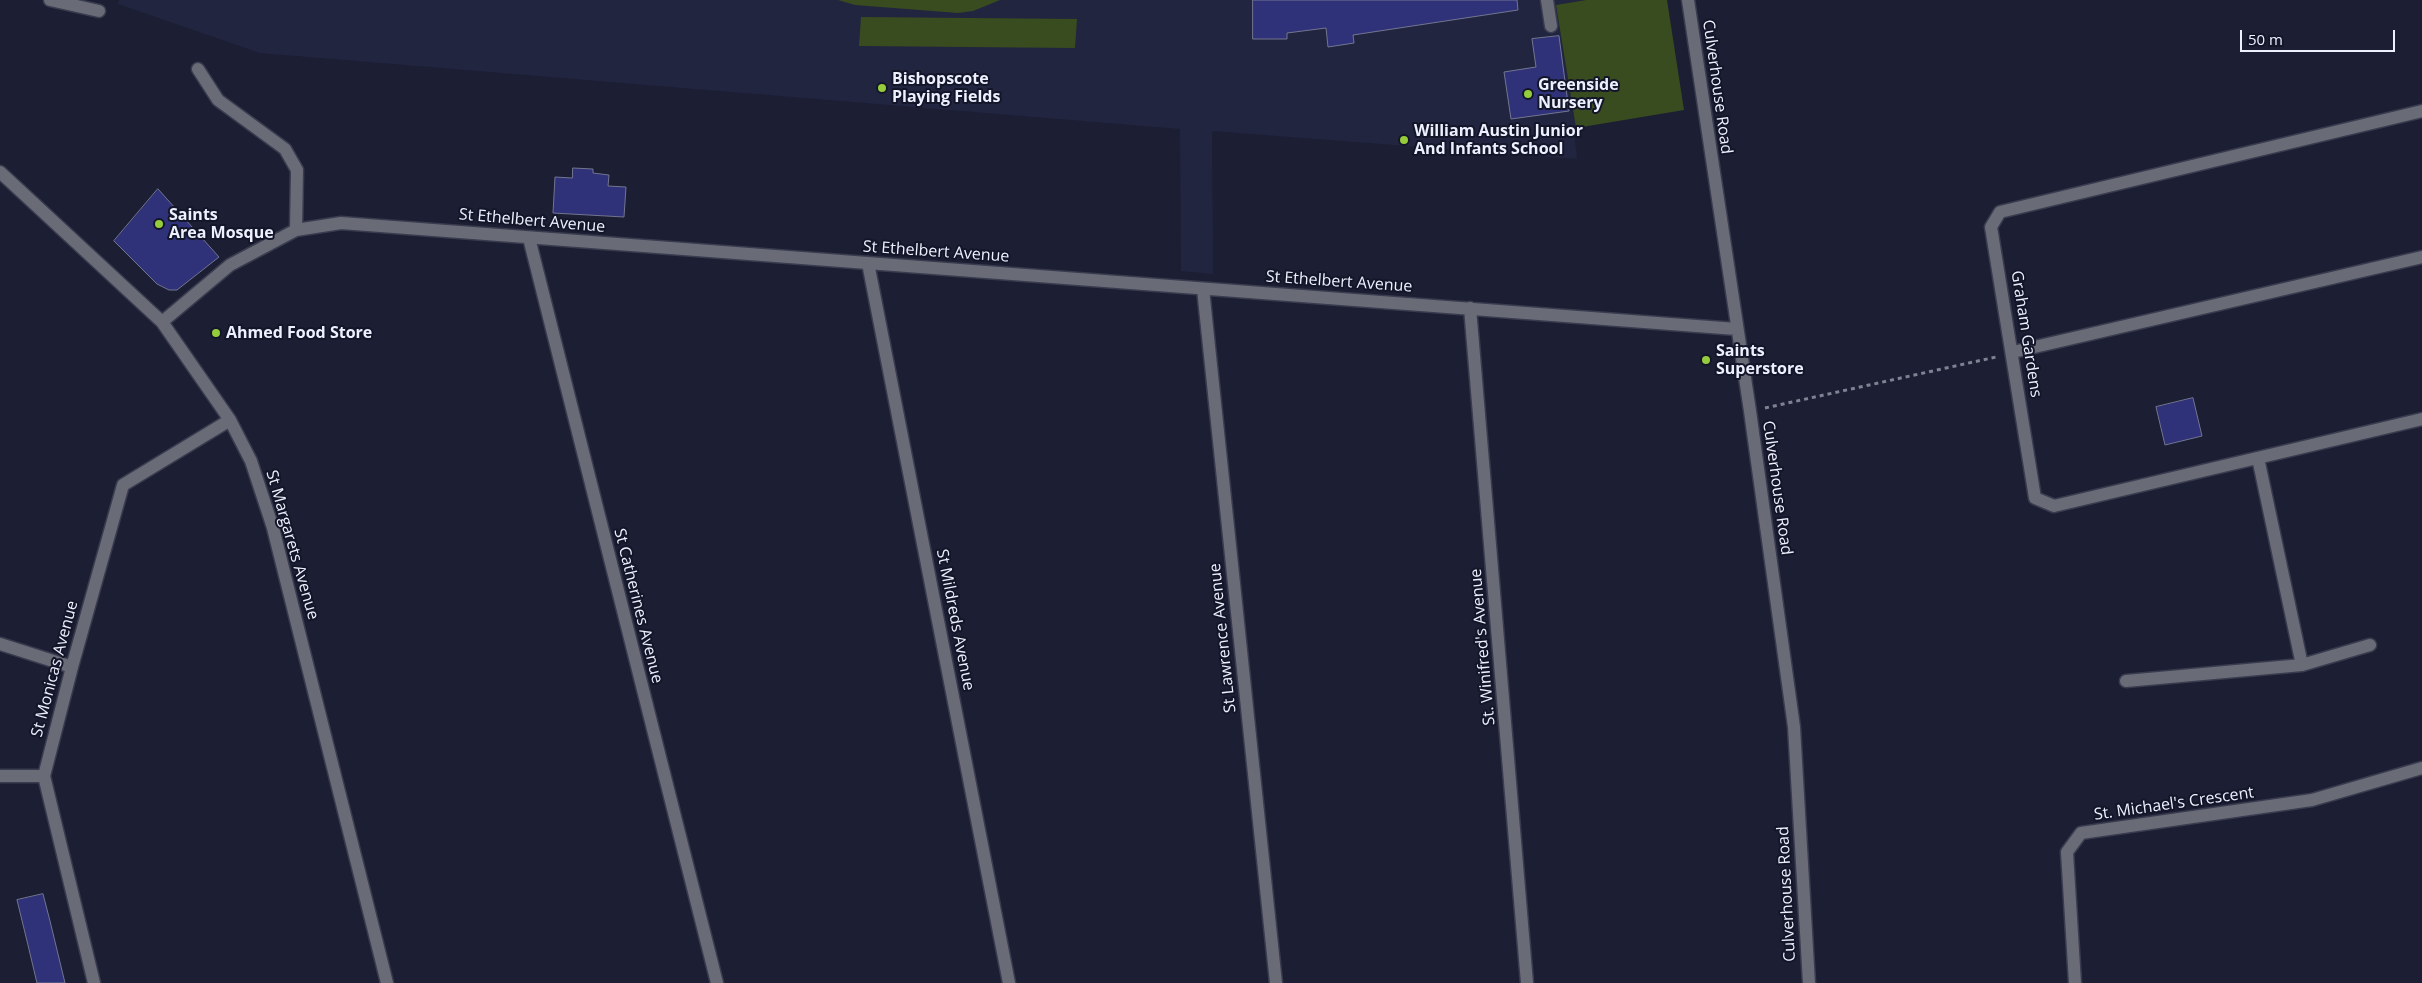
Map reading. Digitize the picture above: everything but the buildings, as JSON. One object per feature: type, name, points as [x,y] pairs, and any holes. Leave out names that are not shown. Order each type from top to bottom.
[{"type":"street","points":[[50,0],[100,11]]},
{"type":"street","points":[[1547,0],[1551,26]]},
{"type":"street","name":"Culverhouse Road","points":[[1688,0],[1736,329],[1750,411],[1794,727],[1809,983]]},
{"type":"street","points":[[198,69],[218,100],[285,149],[297,170],[296,230]]},
{"type":"street","name":"Graham Gardens","points":[[2422,111],[2000,212],[1991,227],[2013,352],[2035,498],[2054,506],[2422,419]]},
{"type":"street","name":"St Margarets Avenue","points":[[0,172],[162,322],[230,420],[250,461],[273,528],[387,983]]},
{"type":"street","name":"St Ethelbert Avenue","points":[[162,322],[230,265],[296,230],[341,223],[1736,329]]},
{"type":"street","name":"St Catherines Avenue","points":[[528,238],[717,983]]},
{"type":"street","points":[[2013,352],[2422,257]]},
{"type":"street","name":"St Mildreds Avenue","points":[[868,263],[1009,983]]},
{"type":"street","name":"St Lawrence Avenue","points":[[1203,289],[1276,983]]},
{"type":"street","name":"St. Winifred's Avenue","points":[[1470,308],[1527,983]]},
{"type":"street","name":"St Monicas Avenue","points":[[94,983],[44,776],[72,667],[123,485],[230,420]]},
{"type":"street","points":[[2258,458],[2302,665]]},
{"type":"street","points":[[0,644],[72,667]]},
{"type":"street","points":[[2126,681],[2302,665],[2370,645]]},
{"type":"street","name":"St. Michael's Crescent","points":[[2075,983],[2067,852],[2082,833],[2312,800],[2422,768]]},
{"type":"street","points":[[0,776],[44,776]]},
{"type":"path","points":[[1750,411],[2013,352]]},
{"type":"shaded area","points":[[119,0],[1586,0],[1556,5],[1576,128],[1574,130],[1577,159],[1212,131],[1213,274],[1181,271],[1180,129],[260,53],[118,4]]},
{"type":"green space","points":[[838,0],[1000,0],[973,11],[958,13],[855,5]]},
{"type":"green space","points":[[1586,0],[1667,0],[1684,110],[1576,128],[1556,5]]},
{"type":"green space","points":[[861,17],[1077,19],[1075,48],[859,46]]},
{"type":"place","name":"Bishopscote Playing Fields","points":[[882,88]]},
{"type":"place","name":"Greenside Nursery","points":[[1528,94]]},
{"type":"place","name":"William Austin Junior And Infants School","points":[[1404,140]]},
{"type":"place","name":"Saints Area Mosque","points":[[159,224]]},
{"type":"place","name":"Ahmed Food Store","points":[[216,333]]},
{"type":"place","name":"Saints Superstore","points":[[1706,360]]}]
